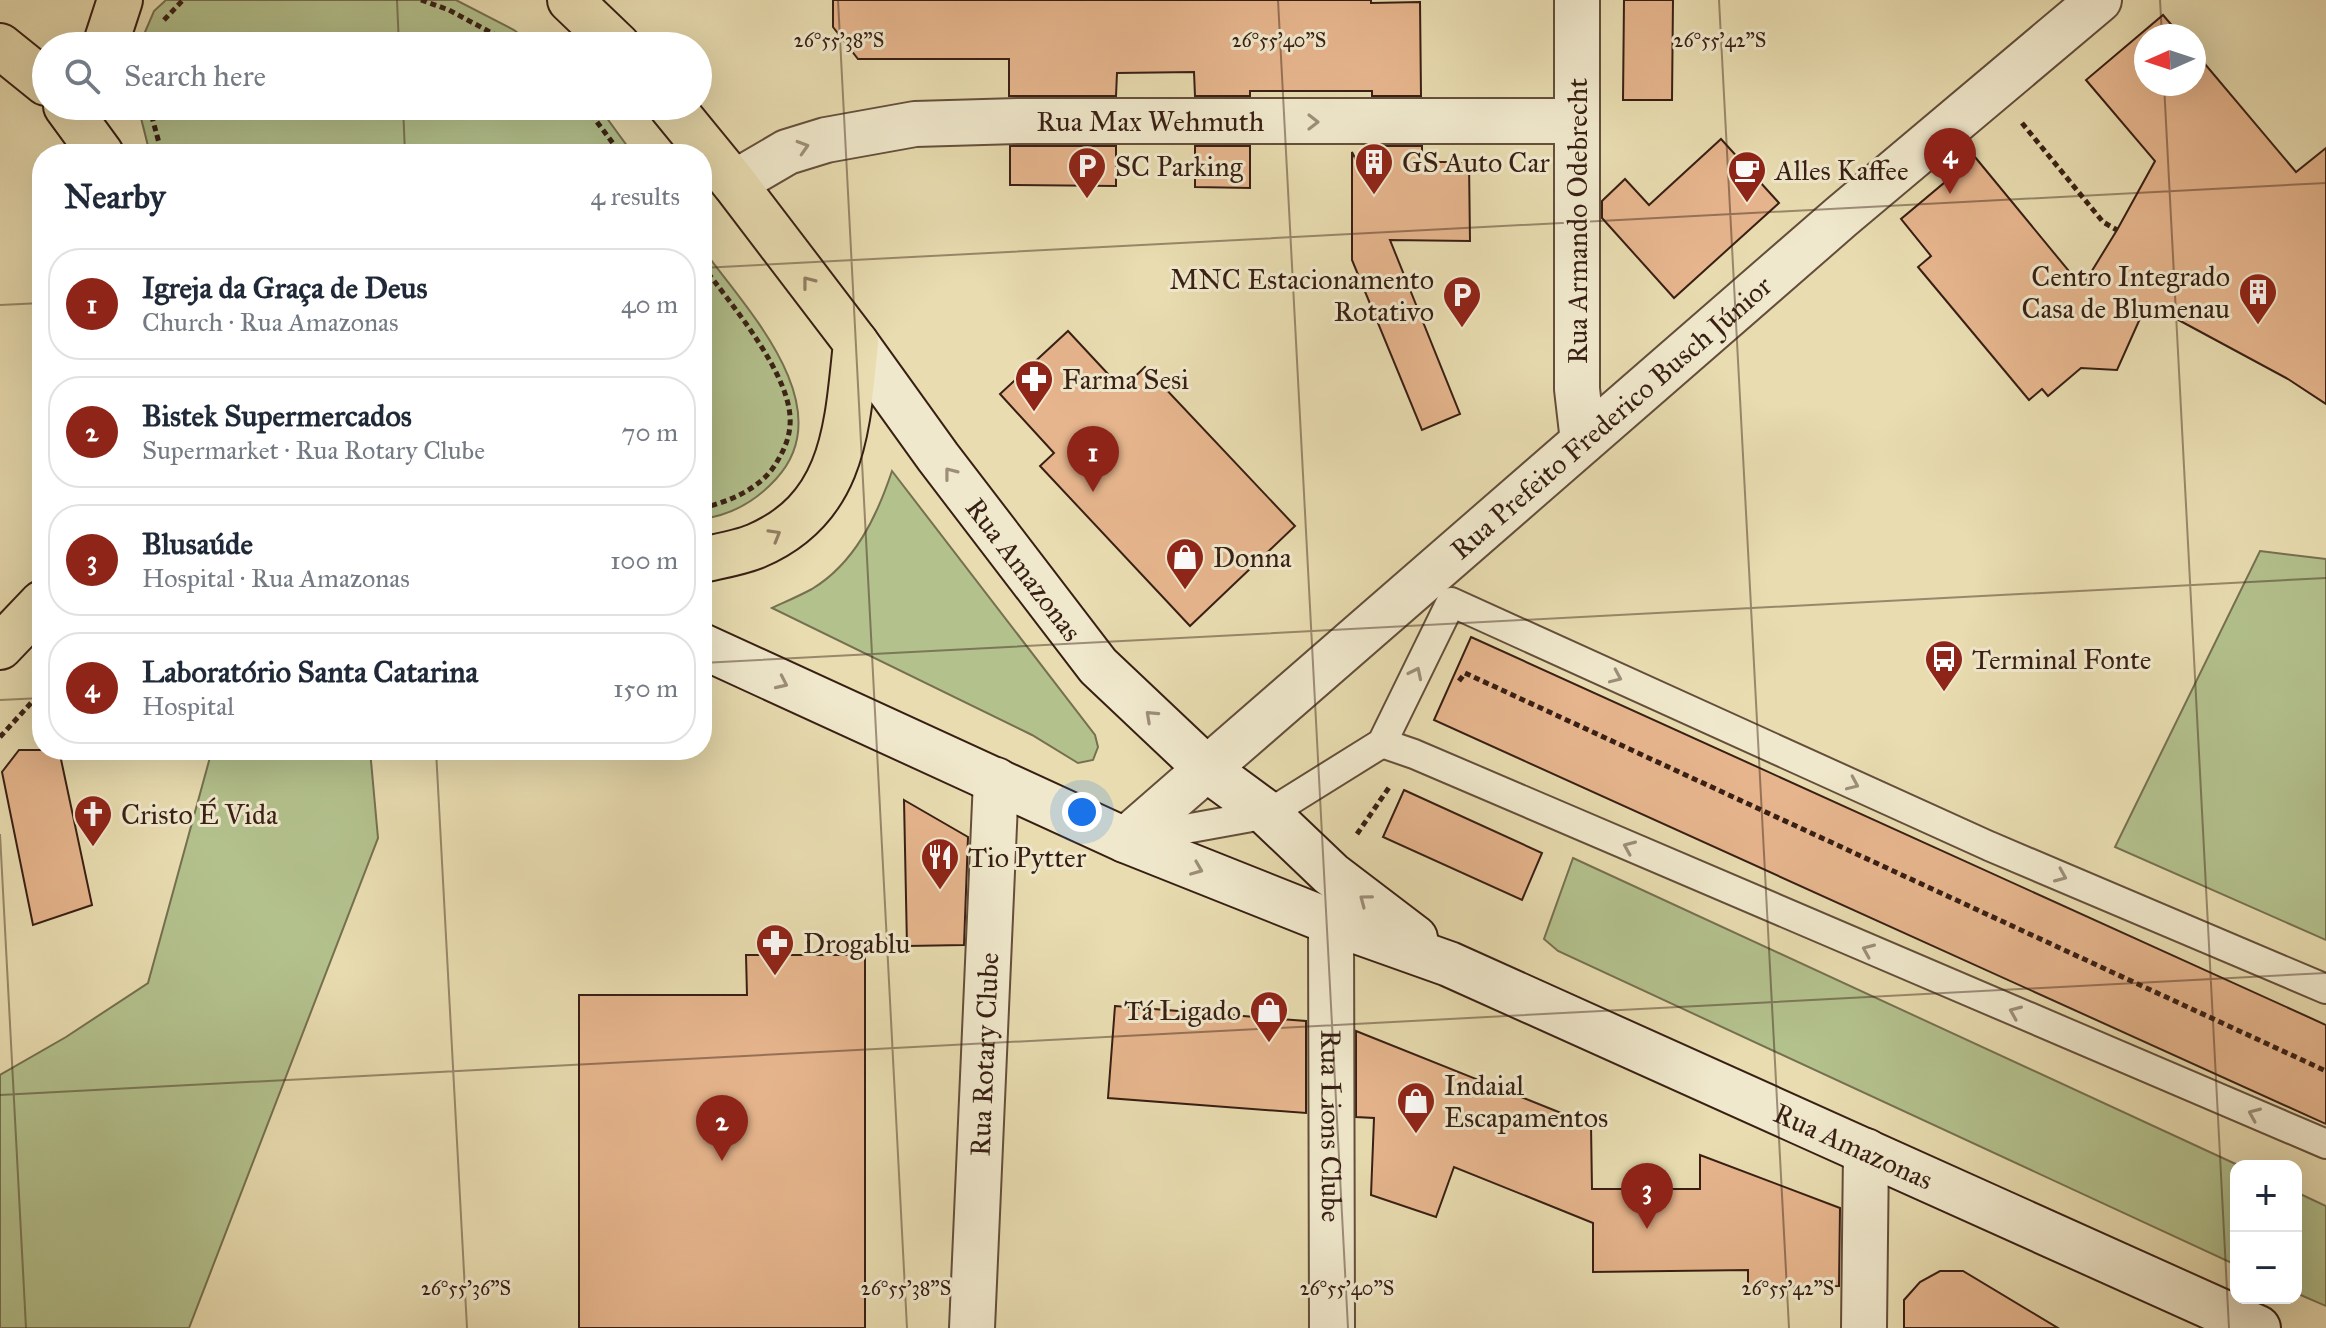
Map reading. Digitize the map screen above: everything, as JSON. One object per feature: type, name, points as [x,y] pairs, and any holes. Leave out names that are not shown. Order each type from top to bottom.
[{"type":"main road","points":[[110,32],[120,0]]},
{"type":"main road","points":[[570,0],[603,32]]},
{"type":"main road","points":[[0,46],[32,72]]},
{"type":"main road","points":[[76,120],[93,144]]},
{"type":"main road","points":[[100,120],[100,144]]},
{"type":"main road","name":"Rua Amazonas","points":[[682,120],[702,144]]},
{"type":"main road","name":"Rua Amazonas","points":[[712,156],[856,343]]},
{"type":"main road","points":[[712,557],[755,546],[794,524],[818,500],[832,475],[848,416],[856,343]]},
{"type":"main road","points":[[0,647],[32,613]]},
{"type":"street","name":"Rua Armando Odebrecht","points":[[1577,0],[1577,389],[1583,441]]},
{"type":"street","name":"Rua Prefeito Frederico Busch Júnior","points":[[1125,840],[1583,441],[2099,0]]},
{"type":"street","name":"Rua Max Wehmuth","points":[[734,183],[787,152],[826,140],[915,124],[1018,121],[1577,121]]},
{"type":"street","name":"Rua Amazonas","points":[[856,343],[938,457],[1098,666],[1208,770],[1268,814],[1331,874],[1449,964]]},
{"type":"street","name":"Rua Amazonas","points":[[712,651],[1125,840],[1331,922],[1449,964],[2258,1328]]},
{"type":"street","name":"Rua Rotary Clube","points":[[972,1328],[996,780]]},
{"type":"street","name":"Rua Lions Clube","points":[[1331,922],[1332,1328]]},
{"type":"street","points":[[1864,1328],[1866,1151]]},
{"type":"lane","points":[[1125,840],[1268,814],[1382,743],[1451,602],[1989,846],[2326,989]]},
{"type":"lane","points":[[1382,743],[1429,760],[2326,1144]]},
{"type":"path","points":[[421,0],[449,10],[490,32]]},
{"type":"path","points":[[1994,88],[2103,222],[2117,230]]},
{"type":"path","points":[[153,120],[159,144]]},
{"type":"path","points":[[596,120],[614,144]]},
{"type":"path","points":[[712,279],[771,362],[781,382],[791,423],[783,452],[772,470],[727,502],[712,506]]},
{"type":"path","points":[[1465,673],[2326,1071]]},
{"type":"path","points":[[0,737],[32,702]]},
{"type":"green space","points":[[166,0],[456,0],[517,32],[145,32],[154,11]]},
{"type":"green space","points":[[142,120],[608,120],[626,144],[148,144]]},
{"type":"green space","points":[[712,261],[762,328],[780,358],[793,390],[799,421],[794,451],[776,479],[751,501],[713,517]]},
{"type":"green space","points":[[892,471],[1095,735],[1098,747],[1093,760],[1078,763],[1032,735],[772,608],[812,589],[841,566],[871,521]]},
{"type":"green space","points":[[2260,551],[2326,559],[2326,940],[2115,847]]},
{"type":"green space","points":[[209,760],[371,760],[378,838],[189,1328],[0,1328],[0,1075],[66,1037],[148,983]]},
{"type":"green space","points":[[1573,858],[2230,1161],[2230,1262],[1558,951],[1544,939]]},
{"type":"green space","points":[[2302,1195],[2326,1206],[2326,1306],[2302,1296]]},
{"type":"building","points":[[833,0],[1420,2],[1421,96],[1372,96],[1372,91],[1250,91],[1250,96],[1195,96],[1194,72],[1117,73],[1116,96],[1009,96],[1009,59],[858,59],[833,27]]},
{"type":"building","points":[[1624,0],[1673,0],[1672,100],[1623,100]]},
{"type":"building","points":[[2163,15],[2171,24],[2152,24]]},
{"type":"building","points":[[2134,39],[2134,96],[2206,96],[2206,65],[2296,172],[2326,148],[2326,404],[2288,379],[2147,303],[2117,370],[2081,368],[2048,396],[2042,389],[2029,400],[1918,267],[1931,256],[1901,219],[1975,157],[2082,287],[2155,161],[2086,80]]},
{"type":"building","points":[[1721,139],[1779,203],[1674,298],[1602,218],[1602,201],[1625,179],[1649,205]]},
{"type":"building","points":[[1010,146],[1116,146],[1116,186],[1010,185]]},
{"type":"building","points":[[1195,146],[1250,146],[1250,188],[1195,187]]},
{"type":"building","points":[[1372,146],[1422,146],[1422,162],[1469,162],[1470,241],[1390,240],[1460,414],[1422,430],[1352,260],[1352,152],[1359,166],[1372,166]]},
{"type":"building","points":[[1068,331],[1122,389],[1145,367],[1295,526],[1190,626],[1040,466],[1054,453],[1000,394]]},
{"type":"building","points":[[1471,637],[2326,1025],[2326,1124],[1434,720]]},
{"type":"building","points":[[19,750],[32,750],[32,760],[61,760],[92,905],[33,925],[2,772]]},
{"type":"building","points":[[1404,790],[1542,853],[1522,900],[1383,837]]},
{"type":"building","name":"Tio Pytter","points":[[904,800],[968,837],[964,945],[907,946]]},
{"type":"building","points":[[746,955],[865,955],[865,1328],[579,1328],[579,995],[747,995]]},
{"type":"building","points":[[1115,1006],[1306,1021],[1306,1113],[1108,1098]]},
{"type":"building","points":[[1356,1031],[1591,1125],[1592,1189],[1700,1189],[1700,1155],[1840,1208],[1839,1286],[1748,1287],[1748,1270],[1593,1272],[1593,1223],[1454,1167],[1436,1217],[1371,1195],[1374,1118],[1356,1117]]},
{"type":"building","points":[[1940,1271],[1963,1271],[2058,1328],[1904,1328],[1904,1300],[1920,1282]]},
{"type":"place","name":"Laboratório Santa Catarina","points":[[1950,194]]},
{"type":"place","name":"GS Auto Car","points":[[1374,196]]},
{"type":"place","name":"SC Parking","points":[[1087,200]]},
{"type":"place","name":"Alles Kaffee","points":[[1747,204]]},
{"type":"place","name":"Centro Integrado Casa de Blumenau","points":[[2258,326]]},
{"type":"place","name":"MNC Estacionamento Rotativo","points":[[1462,329]]},
{"type":"place","name":"Farma Sesi","points":[[1034,413]]},
{"type":"place","name":"Igreja da Graça de Deus","points":[[1093,492]]},
{"type":"place","name":"Donna","points":[[1185,591]]},
{"type":"place","name":"Terminal Fonte","points":[[1944,693]]},
{"type":"place","name":"Cristo É Vida","points":[[93,848]]},
{"type":"place","name":"Tio Pytter","points":[[940,891]]},
{"type":"place","name":"Drogablu","points":[[775,977]]},
{"type":"place","name":"Tá Ligado","points":[[1269,1044]]},
{"type":"place","name":"Indaial Escapamentos","points":[[1416,1135]]},
{"type":"place","name":"Bistek Supermercados","points":[[722,1161]]},
{"type":"place","name":"Blusaúde","points":[[1647,1229]]}]
